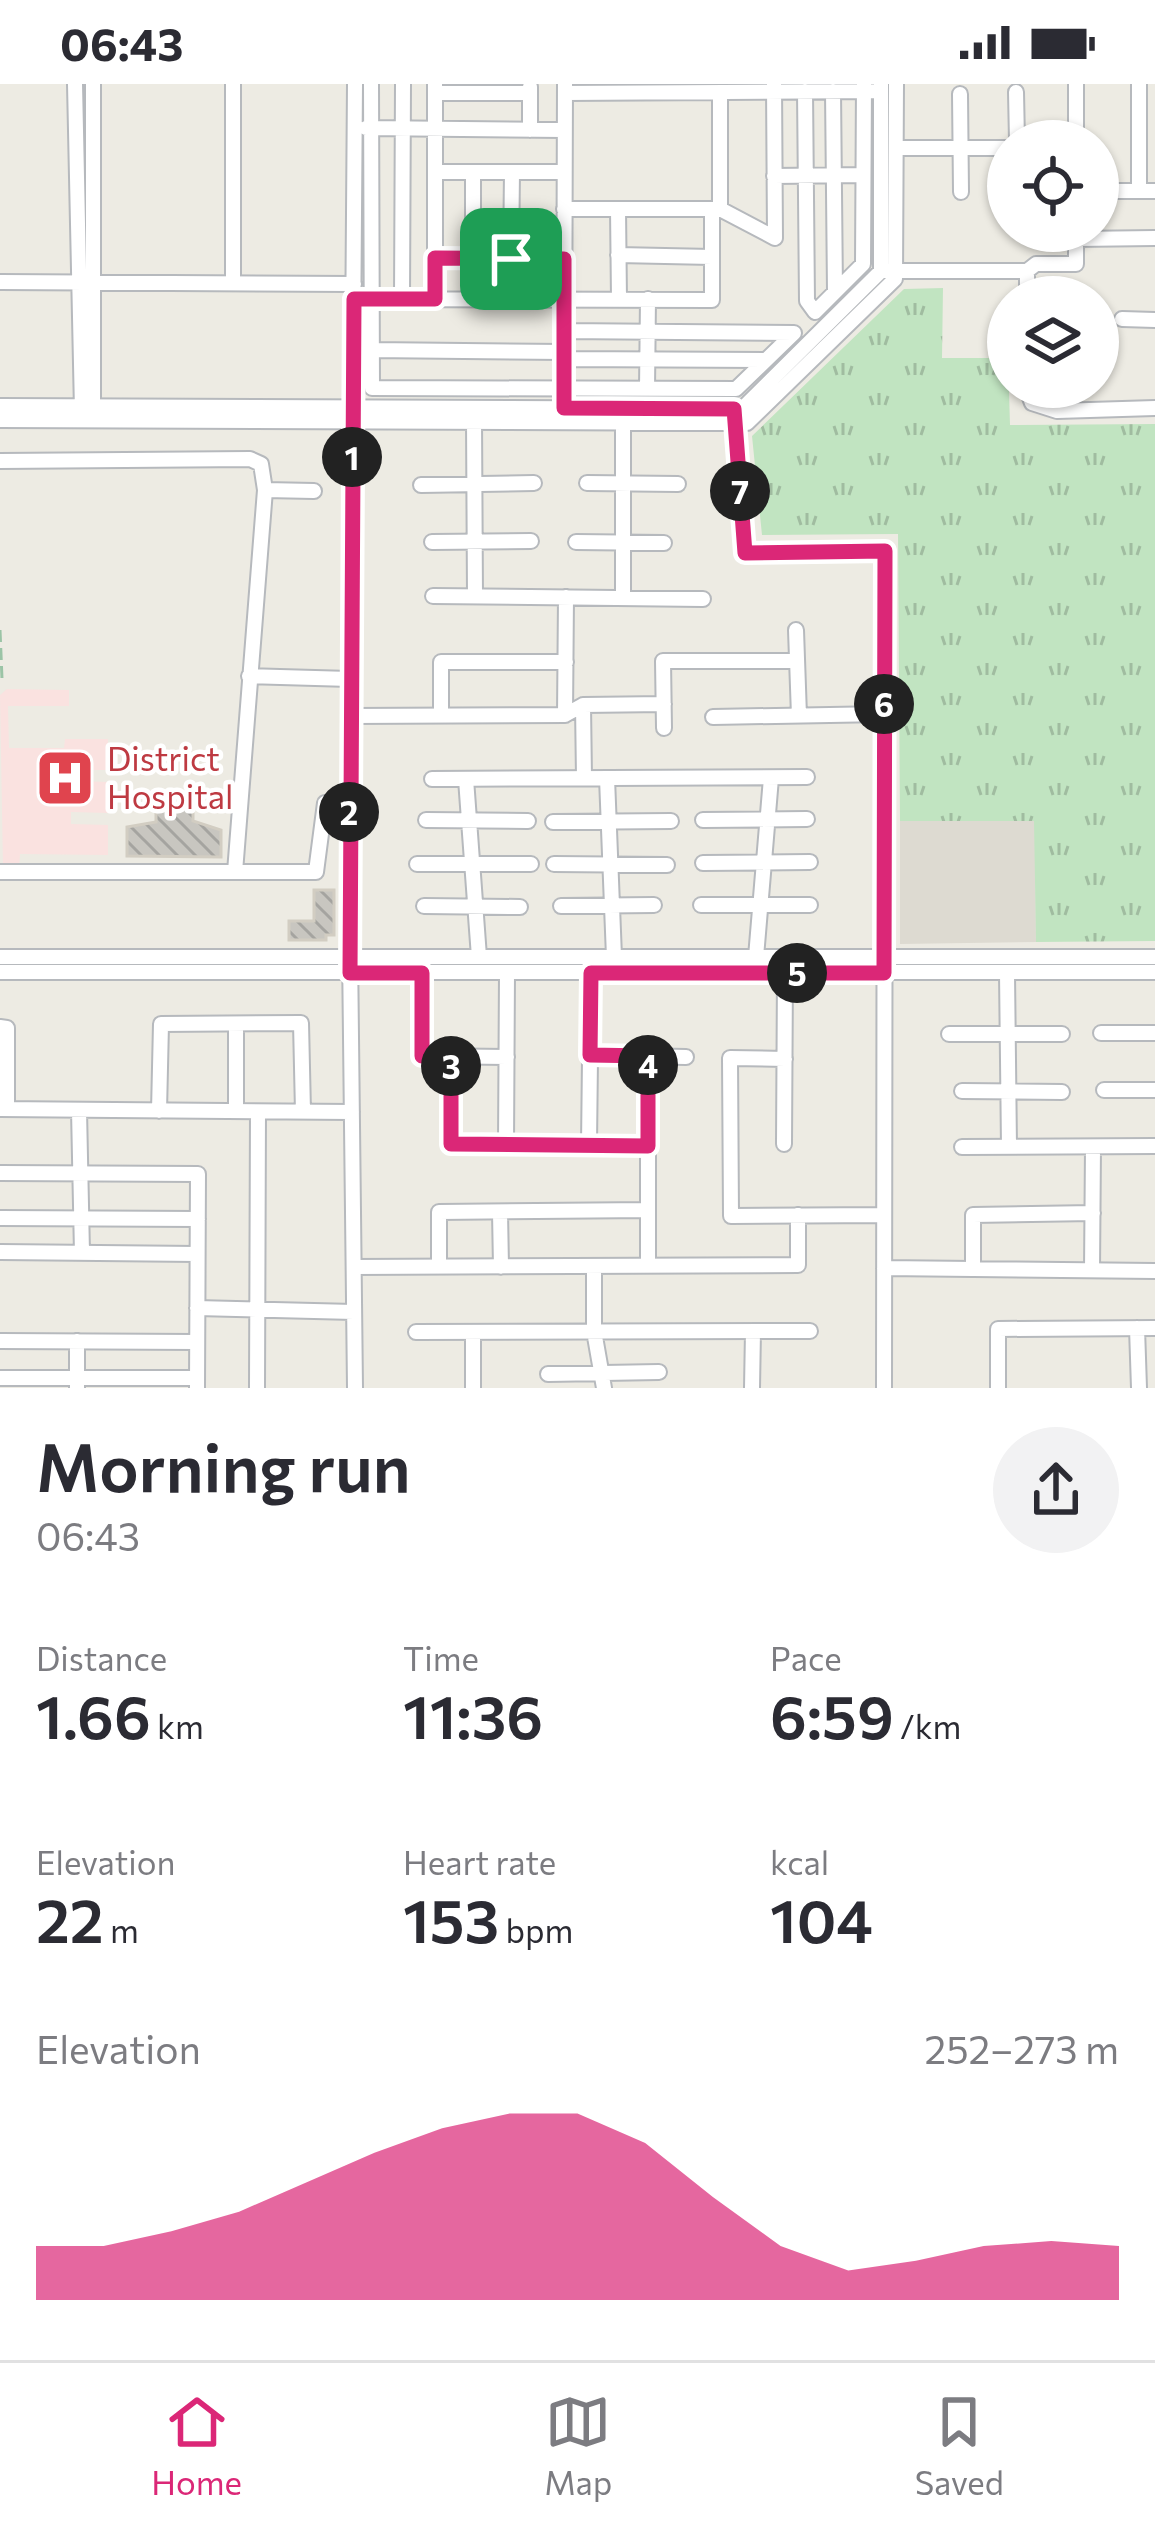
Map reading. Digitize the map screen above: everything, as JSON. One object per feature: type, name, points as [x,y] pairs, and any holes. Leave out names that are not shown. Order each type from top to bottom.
[{"type":"street","points":[[75,84],[88,411]]},
{"type":"street","points":[[86,283],[93,84]]},
{"type":"street","points":[[233,84],[233,283]]},
{"type":"street","points":[[355,84],[363,128],[372,388],[736,389],[794,333],[564,331]]},
{"type":"street","points":[[355,1388],[350,965],[354,291],[363,128],[371,84]]},
{"type":"street","points":[[402,299],[403,84]]},
{"type":"street","points":[[888,271],[896,84]]},
{"type":"street","points":[[1076,84],[1076,120]]},
{"type":"street","points":[[1139,84],[1147,191]]},
{"type":"street","points":[[805,91],[807,301],[815,312],[863,264],[863,87]]},
{"type":"street","points":[[0,406],[353,413],[564,408],[734,416],[747,423],[895,278],[888,271],[880,87],[833,91],[565,88],[564,408]]},
{"type":"street","points":[[435,299],[435,88],[530,88],[530,130]]},
{"type":"street","points":[[564,209],[716,208],[775,238],[774,88]]},
{"type":"street","points":[[0,282],[233,283],[354,291],[372,299],[712,300],[716,208],[730,89]]},
{"type":"street","points":[[833,91],[835,292]]},
{"type":"street","points":[[1016,92],[1017,120]]},
{"type":"street","points":[[960,94],[961,192]]},
{"type":"street","points":[[363,128],[564,130]]},
{"type":"street","points":[[896,148],[987,148]]},
{"type":"street","points":[[435,172],[565,172]]},
{"type":"street","points":[[473,172],[473,258]]},
{"type":"street","points":[[511,259],[512,172]]},
{"type":"street","points":[[774,176],[863,175]]},
{"type":"street","points":[[618,209],[619,299]]},
{"type":"street","points":[[1119,237],[1155,238]]},
{"type":"street","points":[[888,271],[1027,272],[1036,264],[1076,264],[1076,252]]},
{"type":"street","points":[[618,255],[712,257]]},
{"type":"street","points":[[435,258],[564,259]]},
{"type":"street","points":[[646,389],[648,299]]},
{"type":"street","points":[[1122,319],[1155,320]]},
{"type":"street","points":[[372,350],[766,360]]},
{"type":"street","points":[[1048,408],[1155,408]]},
{"type":"street","points":[[0,420],[88,411]]},
{"type":"street","points":[[353,413],[623,421],[734,416]]},
{"type":"street","points":[[734,416],[745,553],[885,551],[884,1388]]},
{"type":"street","points":[[474,419],[475,596]]},
{"type":"street","points":[[622,598],[623,421]]},
{"type":"street","points":[[0,460],[250,459],[263,469],[235,872]]},
{"type":"street","points":[[422,485],[534,483]]},
{"type":"street","points":[[587,483],[678,484]]},
{"type":"street","points":[[265,490],[314,491]]},
{"type":"street","points":[[432,542],[531,542]]},
{"type":"street","points":[[576,542],[664,543]]},
{"type":"street","points":[[434,596],[703,599]]},
{"type":"street","points":[[566,597],[566,715]]},
{"type":"street","points":[[796,630],[799,716]]},
{"type":"street","points":[[664,728],[663,661],[797,661]]},
{"type":"street","points":[[441,716],[441,662],[566,662]]},
{"type":"street","points":[[249,676],[350,680]]},
{"type":"street","points":[[350,716],[566,715],[583,705],[664,704]]},
{"type":"street","points":[[583,705],[584,778]]},
{"type":"street","points":[[713,717],[884,715]]},
{"type":"street","points":[[607,778],[614,957]]},
{"type":"street","points":[[756,957],[771,778]]},
{"type":"street","points":[[432,779],[807,778]]},
{"type":"street","points":[[466,779],[478,957]]},
{"type":"street","points":[[0,872],[319,871],[325,803]]},
{"type":"street","points":[[703,820],[807,819]]},
{"type":"street","points":[[426,820],[528,821]]},
{"type":"street","points":[[553,822],[671,820]]},
{"type":"street","points":[[703,862],[810,862]]},
{"type":"street","points":[[417,863],[532,864]]},
{"type":"street","points":[[554,864],[667,865]]},
{"type":"street","points":[[561,906],[654,905]]},
{"type":"street","points":[[700,905],[810,905]]},
{"type":"street","points":[[424,906],[520,907]]},
{"type":"street","points":[[0,956],[350,965],[422,973],[785,973],[884,965],[1155,957]]},
{"type":"street","points":[[0,972],[350,965],[478,957],[756,957],[1007,973],[1155,972]]},
{"type":"street","points":[[422,973],[422,1056],[507,1057]]},
{"type":"street","points":[[506,1144],[507,973]]},
{"type":"street","points":[[589,1145],[591,973]]},
{"type":"street","points":[[784,1144],[785,973]]},
{"type":"street","points":[[1007,973],[1009,1147]]},
{"type":"street","points":[[160,1111],[161,1024],[302,1023],[303,1112]]},
{"type":"street","points":[[236,1024],[236,1112]]},
{"type":"street","points":[[0,1028],[8,1028],[3,1109],[352,1112]]},
{"type":"street","points":[[1101,1033],[1155,1033]]},
{"type":"street","points":[[949,1034],[1062,1034]]},
{"type":"street","points":[[590,1055],[686,1057]]},
{"type":"street","points":[[648,1056],[648,1266]]},
{"type":"street","points":[[451,1057],[451,1144],[648,1146]]},
{"type":"street","points":[[785,1059],[730,1058],[731,1216],[884,1215]]},
{"type":"street","points":[[1104,1090],[1155,1090]]},
{"type":"street","points":[[962,1091],[1062,1092]]},
{"type":"street","points":[[79,1110],[82,1253]]},
{"type":"street","points":[[257,1388],[258,1112]]},
{"type":"street","points":[[962,1147],[1155,1146]]},
{"type":"street","points":[[1093,1147],[1093,1270]]},
{"type":"street","points":[[0,1173],[198,1174],[196,1383],[0,1378]]},
{"type":"street","points":[[440,1267],[439,1212],[648,1210]]},
{"type":"street","points":[[500,1212],[501,1267]]},
{"type":"street","points":[[974,1269],[973,1214],[1093,1213]]},
{"type":"street","points":[[354,1267],[798,1265],[798,1215]]},
{"type":"street","points":[[0,1218],[198,1219]]},
{"type":"street","points":[[0,1252],[197,1254]]},
{"type":"street","points":[[594,1266],[594,1331],[603,1381]]},
{"type":"street","points":[[884,1268],[1155,1271]]},
{"type":"street","points":[[197,1308],[355,1312]]},
{"type":"street","points":[[1138,1328],[1138,1388]]},
{"type":"street","points":[[998,1388],[998,1329],[1155,1328]]},
{"type":"street","points":[[752,1388],[753,1331]]},
{"type":"street","points":[[416,1332],[810,1331]]},
{"type":"street","points":[[472,1388],[473,1332]]},
{"type":"street","points":[[0,1341],[197,1342]]},
{"type":"street","points":[[76,1341],[77,1383]]},
{"type":"street","points":[[548,1374],[603,1381],[658,1372]]},
{"type":"path","points":[[0,630],[2,679]]},
{"type":"shaded area","name":"District Hospital","points":[[7,689],[69,690],[69,706],[8,706],[9,748],[64,748],[65,739],[108,739],[108,770],[72,770],[71,781],[109,782],[108,813],[71,812],[71,824],[108,825],[108,855],[20,854],[19,868],[3,868],[0,695]]},
{"type":"shaded area","points":[[900,821],[1035,821],[1036,942],[900,944]]},
{"type":"green space","points":[[943,288],[942,358],[987,358],[987,408],[1009,408],[1010,425],[1155,424],[1155,941],[1036,942],[1034,821],[900,821],[898,534],[762,535],[752,436],[904,289]]},
{"type":"building","points":[[156,805],[193,806],[193,821],[221,830],[221,857],[127,856],[127,827],[156,822]]},
{"type":"building","points":[[314,890],[334,890],[334,935],[326,935],[326,940],[289,940],[289,921],[314,921]]},
{"type":"place","name":"District Hospital","points":[[65,778]]},
{"type":"route","points":[[435,258],[511,259],[564,259],[564,408],[734,409],[745,553],[885,551],[884,973],[591,973],[590,1055],[648,1056],[648,1146],[451,1144],[451,1057],[422,1056],[422,973],[350,973],[354,299],[435,299],[435,258]]}]
